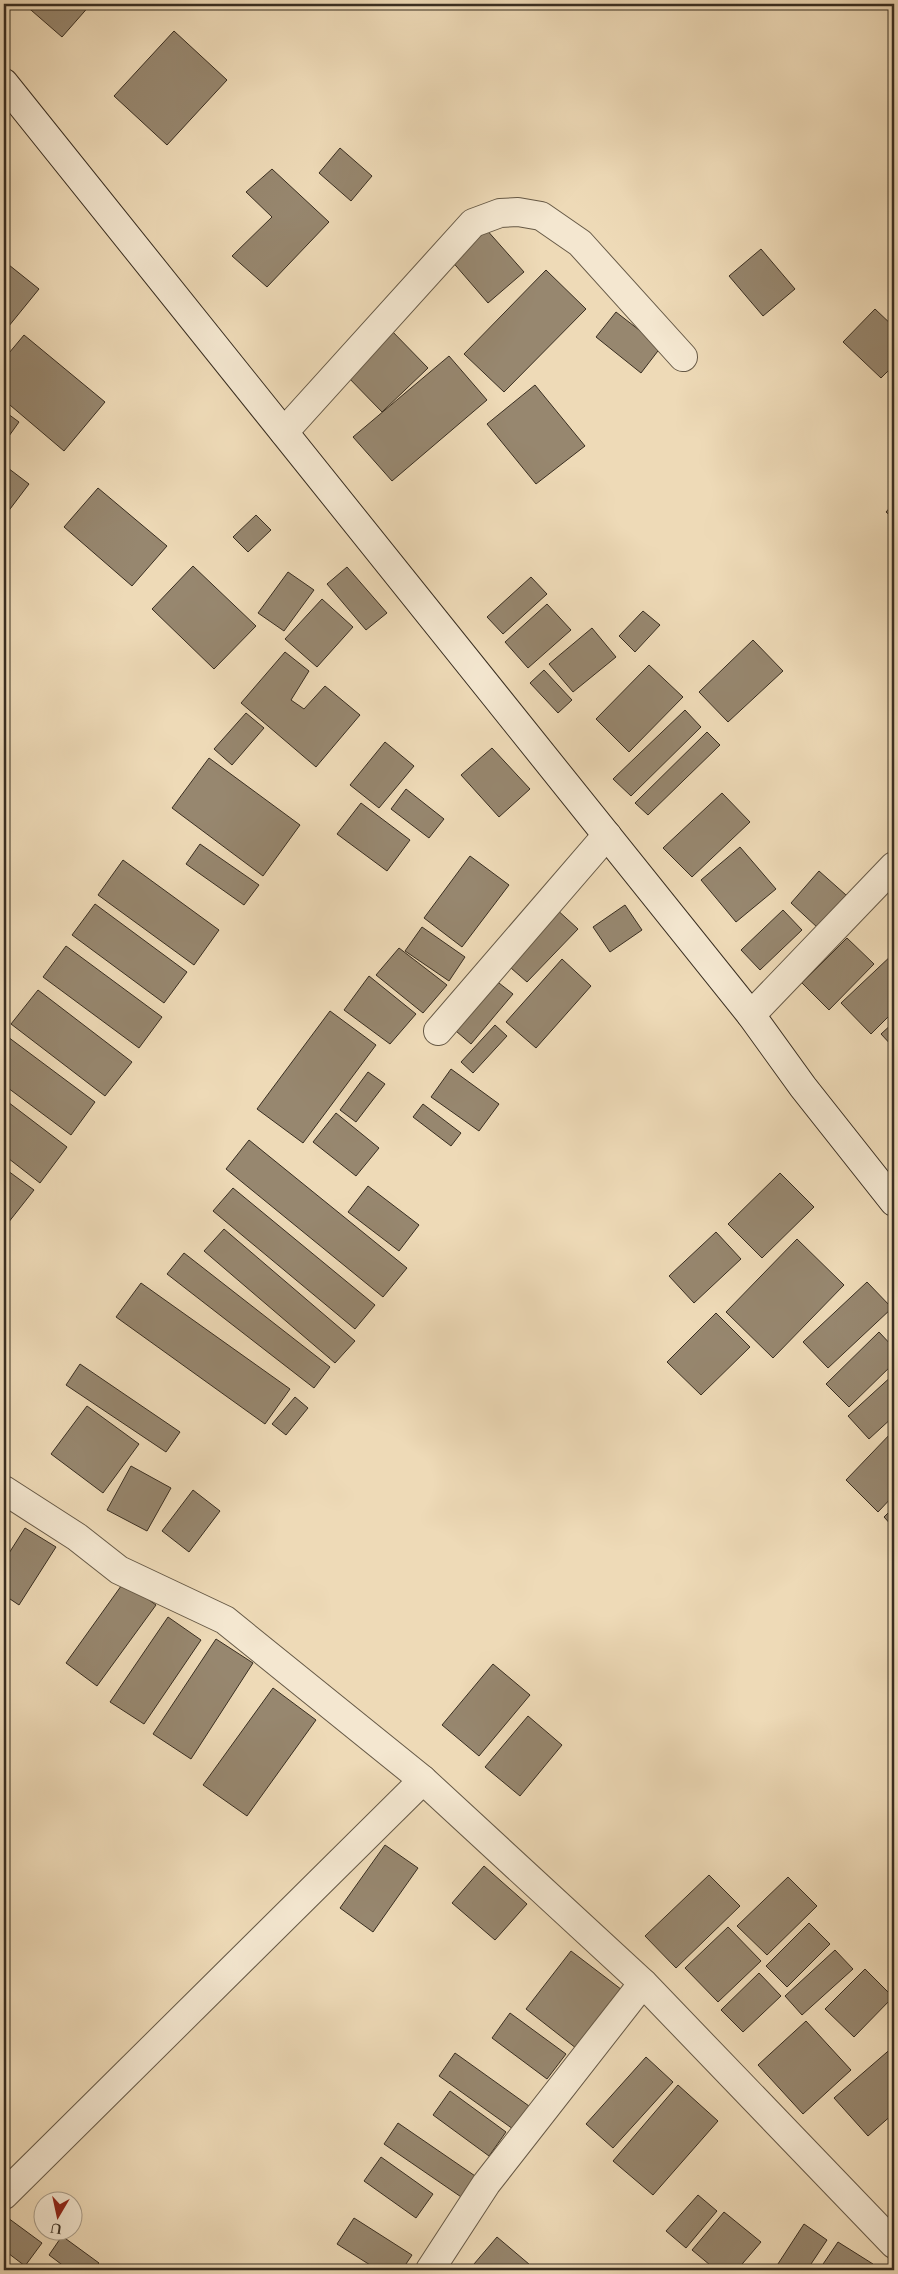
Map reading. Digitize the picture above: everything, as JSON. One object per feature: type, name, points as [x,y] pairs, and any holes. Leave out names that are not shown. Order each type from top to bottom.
[{"type":"street","points":[[4,83],[607,835],[750,1015],[803,1087],[894,1202]]},
{"type":"street","points":[[284,432],[473,223],[500,213],[518,212],[540,216],[580,242],[683,357]]},
{"type":"street","points":[[438,1031],[607,835]]},
{"type":"street","points":[[750,1015],[894,866]]},
{"type":"street","points":[[4,1490],[77,1537],[119,1570],[225,1620],[423,1780],[643,1983],[894,2244]]},
{"type":"street","points":[[4,2195],[423,1780]]},
{"type":"street","points":[[430,2270],[486,2184],[643,1983]]},
{"type":"building","points":[[24,4],[91,4],[62,37]]},
{"type":"building","points":[[174,31],[227,80],[167,145],[114,96]]},
{"type":"building","points":[[340,148],[372,176],[351,201],[319,173]]},
{"type":"building","points":[[272,169],[329,222],[267,287],[232,256],[272,217],[246,192]]},
{"type":"building","points":[[485,228],[524,272],[488,303],[450,259]]},
{"type":"building","points":[[761,249],[795,289],[763,316],[729,276]]},
{"type":"building","points":[[4,261],[39,289],[4,332]]},
{"type":"building","points":[[546,270],[586,309],[504,392],[464,354]]},
{"type":"building","points":[[875,309],[894,327],[894,365],[881,378],[843,342]]},
{"type":"building","points":[[616,312],[661,347],[641,373],[596,337]]},
{"type":"building","points":[[389,328],[428,368],[382,412],[344,373]]},
{"type":"building","points":[[24,335],[105,402],[64,451],[4,400],[4,359]]},
{"type":"building","points":[[449,356],[487,400],[392,481],[353,437]]},
{"type":"building","points":[[535,385],[585,446],[536,484],[487,424]]},
{"type":"building","points":[[4,411],[19,422],[4,443]]},
{"type":"building","points":[[4,465],[29,484],[4,517]]},
{"type":"building","points":[[98,488],[167,546],[132,586],[64,527]]},
{"type":"building","points":[[894,503],[894,519],[886,512]]},
{"type":"building","points":[[256,515],[271,530],[248,552],[233,537]]},
{"type":"building","points":[[193,566],[256,626],[214,669],[152,609]]},
{"type":"building","points":[[347,567],[387,613],[366,630],[327,584]]},
{"type":"building","points":[[288,572],[314,590],[284,631],[258,613]]},
{"type":"building","points":[[531,577],[547,594],[503,634],[487,617]]},
{"type":"building","points":[[322,599],[353,627],[317,667],[285,639]]},
{"type":"building","points":[[547,604],[571,630],[528,668],[505,642]]},
{"type":"building","points":[[643,611],[660,625],[635,652],[619,636]]},
{"type":"building","points":[[592,628],[616,657],[573,692],[549,664]]},
{"type":"building","points":[[753,640],[783,671],[728,722],[699,692]]},
{"type":"building","points":[[285,652],[309,671],[291,700],[304,709],[325,686],[360,715],[316,767],[241,703]]},
{"type":"building","points":[[649,665],[683,697],[629,752],[596,719]]},
{"type":"building","points":[[544,670],[572,700],[558,713],[530,683]]},
{"type":"building","points":[[685,710],[701,727],[631,796],[613,779]]},
{"type":"building","points":[[246,713],[264,728],[232,765],[214,749]]},
{"type":"building","points":[[707,732],[720,745],[648,815],[635,803]]},
{"type":"building","points":[[385,742],[414,766],[379,808],[350,785]]},
{"type":"building","points":[[492,748],[530,789],[499,817],[461,775]]},
{"type":"building","points":[[209,758],[300,825],[263,876],[172,808]]},
{"type":"building","points":[[406,789],[444,819],[429,838],[391,809]]},
{"type":"building","points":[[722,793],[750,822],[692,877],[663,848]]},
{"type":"building","points":[[361,803],[410,840],[387,871],[337,834]]},
{"type":"building","points":[[200,844],[259,885],[244,905],[186,864]]},
{"type":"building","points":[[740,847],[776,889],[736,922],[701,880]]},
{"type":"building","points":[[470,856],[509,885],[462,947],[424,918]]},
{"type":"building","points":[[123,860],[219,930],[194,965],[98,895]]},
{"type":"building","points":[[819,871],[846,895],[818,928],[791,903]]},
{"type":"building","points":[[95,904],[187,972],[164,1003],[72,935]]},
{"type":"building","points":[[625,905],[642,930],[610,952],[593,927]]},
{"type":"building","points":[[554,907],[578,929],[527,982],[503,961]]},
{"type":"building","points":[[783,910],[802,930],[760,970],[741,950]]},
{"type":"building","points":[[422,927],[465,957],[449,981],[405,951]]},
{"type":"building","points":[[847,938],[874,964],[829,1010],[802,983]]},
{"type":"building","points":[[66,946],[162,1017],[139,1048],[43,977]]},
{"type":"building","points":[[399,948],[447,985],[423,1013],[376,975]]},
{"type":"building","points":[[894,953],[894,1011],[871,1034],[841,1003]]},
{"type":"building","points":[[562,959],[591,986],[536,1048],[506,1022]]},
{"type":"building","points":[[369,976],[416,1014],[390,1044],[344,1010]]},
{"type":"building","points":[[490,976],[513,994],[471,1044],[449,1025]]},
{"type":"building","points":[[38,990],[132,1062],[105,1096],[11,1024]]},
{"type":"building","points":[[330,1011],[376,1045],[303,1143],[257,1109]]},
{"type":"building","points":[[894,1022],[894,1048],[881,1034]]},
{"type":"building","points":[[495,1025],[507,1036],[473,1073],[461,1062]]},
{"type":"building","points":[[4,1034],[95,1102],[71,1135],[4,1085]]},
{"type":"building","points":[[451,1069],[499,1104],[479,1131],[431,1097]]},
{"type":"building","points":[[368,1072],[385,1084],[356,1122],[340,1110]]},
{"type":"building","points":[[4,1099],[67,1147],[40,1183],[4,1155]]},
{"type":"building","points":[[423,1104],[461,1133],[451,1146],[413,1117]]},
{"type":"building","points":[[336,1113],[379,1148],[356,1176],[313,1142]]},
{"type":"building","points":[[249,1140],[407,1268],[383,1297],[226,1169]]},
{"type":"building","points":[[4,1168],[34,1190],[8,1223],[4,1220]]},
{"type":"building","points":[[780,1173],[814,1207],[762,1258],[728,1224]]},
{"type":"building","points":[[368,1186],[419,1225],[399,1251],[348,1212]]},
{"type":"building","points":[[233,1188],[375,1305],[355,1329],[213,1211]]},
{"type":"building","points":[[224,1229],[355,1341],[335,1363],[204,1251]]},
{"type":"building","points":[[716,1232],[741,1259],[694,1303],[669,1276]]},
{"type":"building","points":[[797,1239],[844,1285],[773,1358],[726,1312]]},
{"type":"building","points":[[184,1253],[330,1367],[314,1388],[167,1274]]},
{"type":"building","points":[[867,1282],[892,1308],[828,1368],[803,1342]]},
{"type":"building","points":[[141,1283],[290,1389],[265,1424],[116,1317]]},
{"type":"building","points":[[716,1313],[750,1347],[701,1395],[667,1362]]},
{"type":"building","points":[[879,1332],[894,1348],[894,1363],[849,1407],[826,1384]]},
{"type":"building","points":[[80,1364],[180,1432],[166,1452],[66,1385]]},
{"type":"building","points":[[894,1374],[894,1416],[869,1439],[848,1416]]},
{"type":"building","points":[[295,1397],[308,1408],[286,1435],[272,1424]]},
{"type":"building","points":[[87,1406],[139,1444],[103,1493],[51,1454]]},
{"type":"building","points":[[894,1430],[894,1495],[878,1512],[846,1480]]},
{"type":"building","points":[[131,1466],[171,1488],[147,1531],[107,1510]]},
{"type":"building","points":[[193,1490],[220,1511],[189,1552],[162,1531]]},
{"type":"building","points":[[894,1507],[894,1528],[884,1517]]},
{"type":"building","points":[[25,1528],[56,1547],[19,1605],[4,1595],[4,1561]]},
{"type":"building","points":[[124,1582],[156,1605],[97,1686],[66,1663]]},
{"type":"building","points":[[168,1617],[201,1640],[144,1724],[110,1702]]},
{"type":"building","points":[[216,1639],[253,1663],[191,1759],[153,1734]]},
{"type":"building","points":[[493,1664],[530,1695],[479,1756],[442,1725]]},
{"type":"building","points":[[273,1688],[316,1720],[247,1816],[203,1785]]},
{"type":"building","points":[[528,1716],[562,1745],[520,1796],[485,1767]]},
{"type":"building","points":[[385,1845],[418,1868],[373,1932],[340,1908]]},
{"type":"building","points":[[484,1866],[527,1904],[495,1940],[452,1903]]},
{"type":"building","points":[[709,1875],[740,1906],[676,1968],[645,1936]]},
{"type":"building","points":[[788,1877],[817,1906],[767,1955],[737,1926]]},
{"type":"building","points":[[809,1923],[830,1944],[787,1987],[766,1966]]},
{"type":"building","points":[[728,1927],[761,1961],[718,2002],[685,1968]]},
{"type":"building","points":[[835,1950],[853,1969],[802,2015],[785,1996]]},
{"type":"building","points":[[571,1951],[626,1993],[581,2052],[526,2009]]},
{"type":"building","points":[[865,1969],[893,1997],[854,2037],[825,2009]]},
{"type":"building","points":[[759,1973],[781,1996],[743,2032],[721,2010]]},
{"type":"building","points":[[510,2013],[566,2054],[547,2079],[492,2038]]},
{"type":"building","points":[[806,2021],[851,2070],[803,2114],[758,2065]]},
{"type":"building","points":[[894,2046],[894,2113],[868,2136],[834,2098]]},
{"type":"building","points":[[455,2053],[529,2106],[513,2129],[439,2076]]},
{"type":"building","points":[[646,2057],[673,2082],[613,2148],[586,2124]]},
{"type":"building","points":[[678,2085],[718,2121],[653,2195],[613,2161]]},
{"type":"building","points":[[450,2091],[506,2132],[489,2156],[433,2115]]},
{"type":"building","points":[[398,2123],[481,2180],[467,2201],[384,2144]]},
{"type":"building","points":[[381,2157],[433,2194],[416,2218],[364,2181]]},
{"type":"building","points":[[698,2195],[717,2211],[686,2248],[666,2231]]},
{"type":"building","points":[[724,2212],[761,2242],[737,2270],[716,2270],[692,2250]]},
{"type":"building","points":[[4,2215],[32,2236],[32,2242],[42,2243],[25,2266],[4,2250]]},
{"type":"building","points":[[354,2218],[412,2255],[402,2270],[378,2270],[337,2244]]},
{"type":"building","points":[[804,2224],[827,2240],[807,2270],[774,2270]]},
{"type":"building","points":[[497,2237],[536,2270],[481,2270],[474,2264]]},
{"type":"building","points":[[58,2242],[70,2242],[99,2263],[93,2270],[69,2270],[49,2255]]},
{"type":"building","points":[[838,2242],[873,2264],[869,2270],[819,2270]]}]
